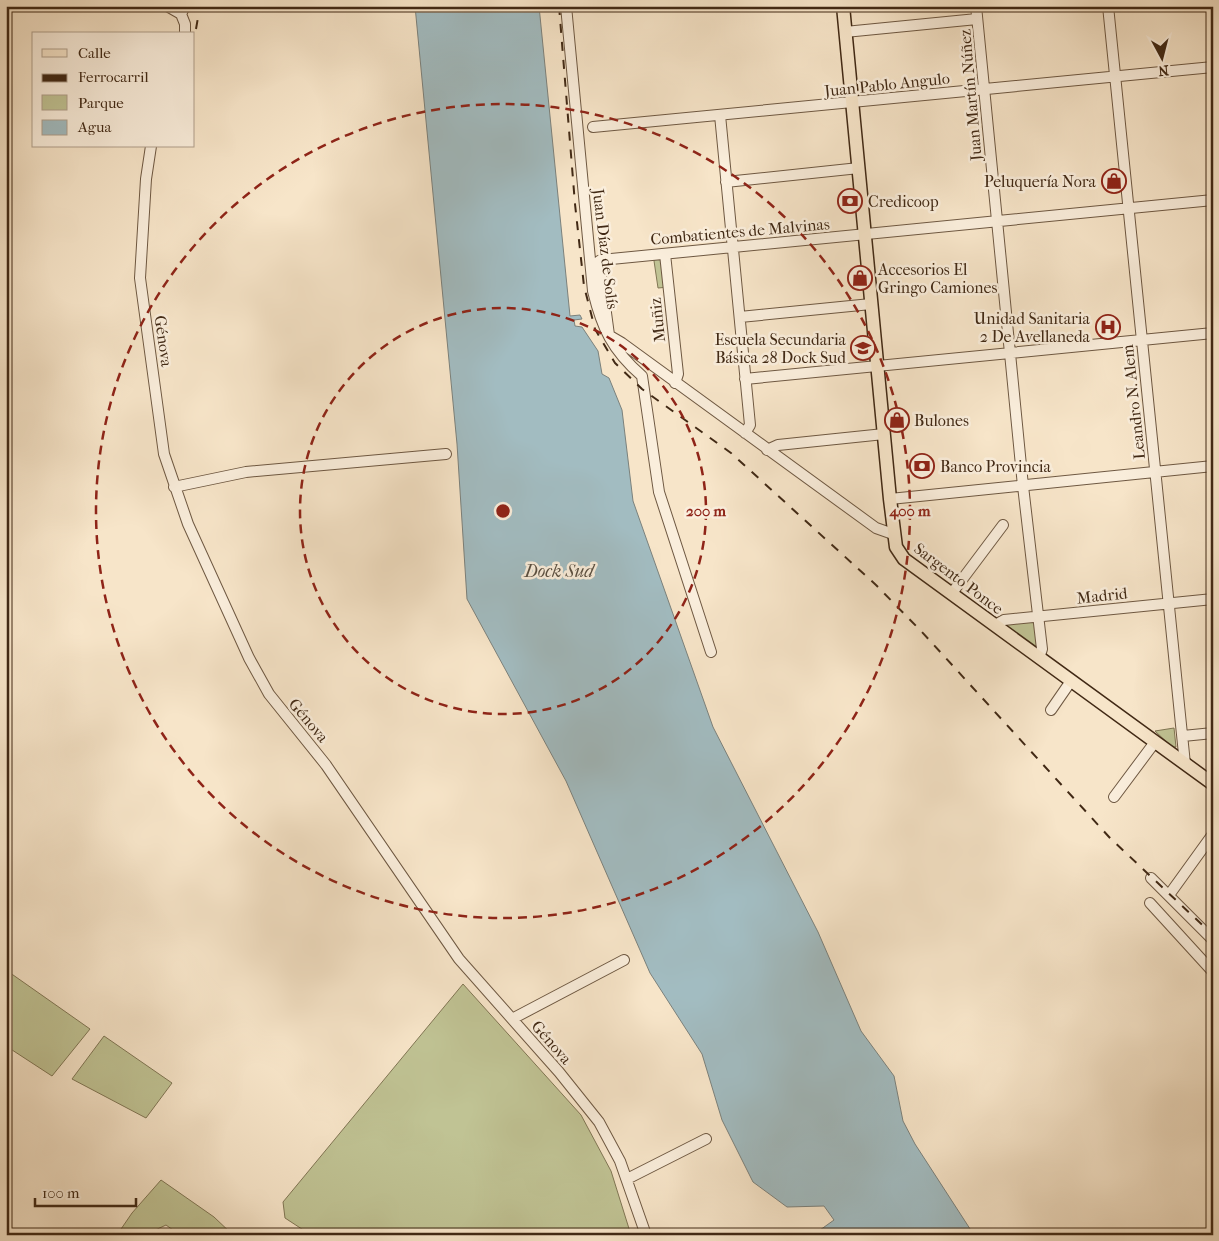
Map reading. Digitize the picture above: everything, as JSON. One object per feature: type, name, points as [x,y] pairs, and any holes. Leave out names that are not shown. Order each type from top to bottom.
[{"type":"main road","name":"Sargento Ponce","points":[[843,6],[890,499],[897,550],[904,559],[1213,784]]},
{"type":"street","points":[[167,6],[183,10],[185,32]]},
{"type":"street","name":"Juan Díaz de Solís","points":[[566,6],[593,290],[600,323],[626,362],[642,376],[659,492],[711,652]]},
{"type":"street","name":"Juan Martín Núñez","points":[[976,6],[1023,486],[1042,649],[1039,658]]},
{"type":"street","name":"Leandro N. Alem","points":[[1108,6],[1183,736],[1184,764]]},
{"type":"street","points":[[846,32],[978,19]]},
{"type":"street","name":"Juan Pablo Angulo","points":[[594,127],[1213,67]]},
{"type":"street","points":[[720,115],[750,424],[745,433]]},
{"type":"street","name":"Génova","points":[[151,148],[146,179],[140,278],[160,413],[160,436],[174,487],[246,649],[269,694],[326,765],[450,948],[512,1018],[599,1122],[627,1179],[646,1235]]},
{"type":"street","points":[[726,182],[858,168]]},
{"type":"street","name":"Combatientes de Malvinas","points":[[609,336],[599,261],[1213,200]]},
{"type":"street","name":"Muñiz","points":[[665,254],[678,374],[675,383]]},
{"type":"street","points":[[740,317],[871,304]]},
{"type":"street","points":[[745,379],[1213,333]]},
{"type":"street","points":[[609,336],[622,342],[675,383],[876,528],[894,534]]},
{"type":"street","points":[[767,450],[778,445],[884,434]]},
{"type":"street","points":[[174,487],[252,472],[446,454]]},
{"type":"street","points":[[890,499],[1213,466]]},
{"type":"street","points":[[952,593],[1004,525]]},
{"type":"street","name":"Madrid","points":[[995,625],[1004,620],[1213,599]]},
{"type":"street","points":[[1051,710],[1071,681]]},
{"type":"street","points":[[1183,736],[1213,733]]},
{"type":"street","points":[[1114,797],[1155,742]]},
{"type":"street","points":[[1169,896],[1213,834]]},
{"type":"street","points":[[1151,878],[1213,940]]},
{"type":"street","points":[[1150,903],[1213,972]]},
{"type":"street","points":[[512,1018],[624,960]]},
{"type":"street","points":[[627,1179],[706,1139]]},
{"type":"green space","points":[[653,254],[665,254],[669,287],[658,288]]},
{"type":"green space","points":[[1038,616],[1039,658],[1000,621]]},
{"type":"green space","points":[[1174,728],[1176,747],[1172,747],[1155,731]]},
{"type":"green space","points":[[6,970],[90,1029],[52,1076],[6,1046]]},
{"type":"green space","points":[[463,984],[581,1115],[611,1171],[631,1235],[311,1235],[285,1218],[283,1202]]},
{"type":"green space","points":[[104,1036],[172,1083],[146,1118],[72,1079]]},
{"type":"green space","points":[[161,1180],[214,1217],[233,1235],[180,1235],[166,1225],[151,1232],[152,1235],[121,1235],[119,1232],[132,1213]]},
{"type":"water","name":"Dock Sud","points":[[415,6],[539,6],[570,316],[580,315],[582,319],[574,320],[575,326],[582,327],[598,351],[602,374],[609,378],[622,410],[633,501],[713,727],[818,932],[861,1031],[894,1076],[903,1121],[915,1144],[974,1235],[813,1235],[834,1220],[824,1206],[787,1207],[753,1182],[722,1120],[702,1054],[650,973],[566,781],[467,599],[457,444]]},
{"type":"railway","points":[[196,29],[200,6]]},
{"type":"railway","points":[[559,6],[575,204],[584,286],[595,329],[615,363],[642,389],[731,453],[876,585],[922,632],[1110,838],[1213,935]]},
{"type":"place","name":"Peluquería Nora","points":[[1114,181]]},
{"type":"place","name":"Credicoop","points":[[850,201]]},
{"type":"place","name":"Accesorios El Gringo Camiones","points":[[860,278]]},
{"type":"place","name":"Unidad Sanitaria 2 De Avellaneda","points":[[1108,327]]},
{"type":"place","name":"Escuela Secundaria Básica 28 Dock Sud","points":[[863,348]]},
{"type":"place","name":"Bulones","points":[[897,420]]},
{"type":"place","name":"Banco Provincia","points":[[922,466]]}]
